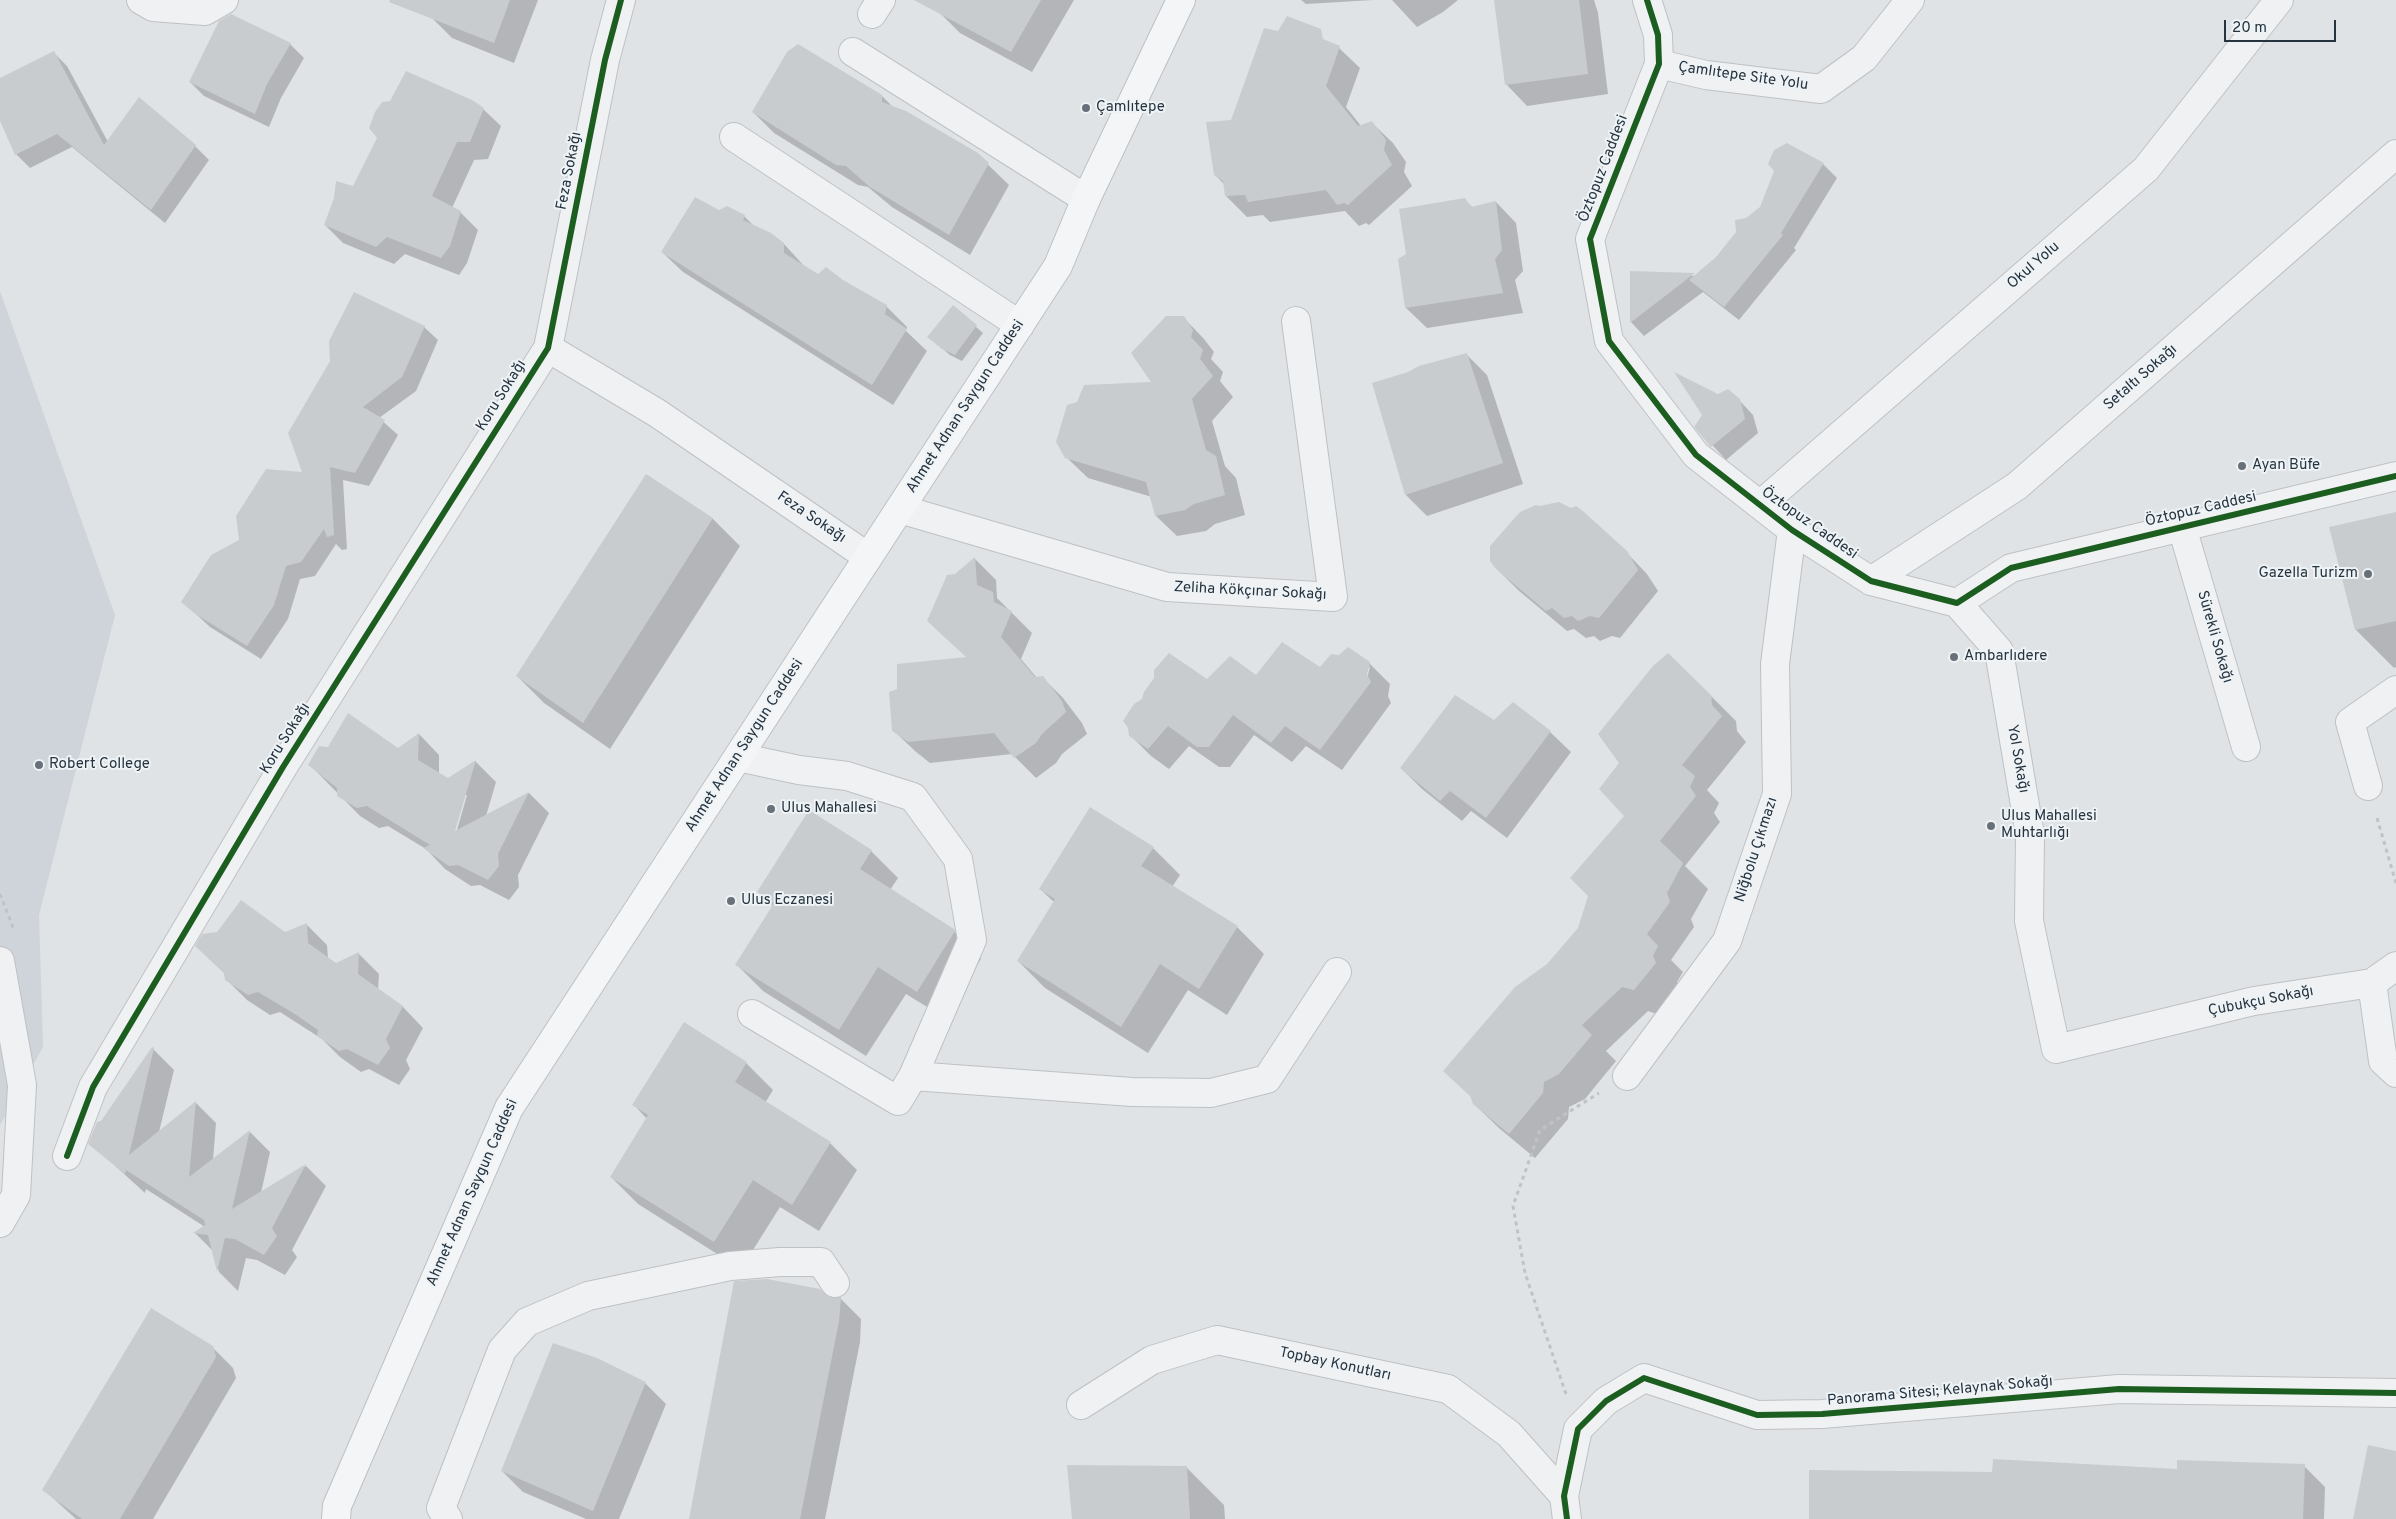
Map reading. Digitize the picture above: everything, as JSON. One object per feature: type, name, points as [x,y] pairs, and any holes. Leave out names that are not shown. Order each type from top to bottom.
[{"type":"main road","name":"Ahmet Adnan Saygun Caddesi","points":[[330,1515],[509,1108],[1058,266],[1086,199],[1181,0]]},
{"type":"street","points":[[141,0],[153,7],[205,11],[224,0]]},
{"type":"street","name":"Feza Sokağı","points":[[621,0],[605,60],[548,348],[657,413],[868,557]]},
{"type":"street","name":"Öztopuz Caddesi","points":[[1647,0],[1658,35],[1659,64],[1590,239],[1609,341],[1696,455],[1792,530],[1871,581],[1957,603],[2011,568],[2396,476]]},
{"type":"street","name":"Çamlıtepe Site Yolu","points":[[1659,64],[1706,74],[1821,89],[1864,58],[1910,0]]},
{"type":"street","name":"Okul Yolu","points":[[1760,505],[2146,169],[2279,0]]},
{"type":"street","points":[[853,52],[1086,199]]},
{"type":"street","points":[[734,137],[1020,325]]},
{"type":"street","name":"Setaltı Sokağı","points":[[1871,581],[2017,486],[2396,154]]},
{"type":"street","name":"Zeliha Kökçınar Sokağı","points":[[900,509],[1167,587],[1333,597],[1296,321]]},
{"type":"street","name":"Koru Sokağı","points":[[67,1156],[93,1087],[283,767],[548,348]]},
{"type":"street","name":"Sürekli Sokağı","points":[[2182,527],[2246,746]]},
{"type":"street","name":"Niğbolu Çıkmazı","points":[[1627,1076],[1727,941],[1777,794],[1775,664],[1792,530]]},
{"type":"street","name":"Yol Sokağı","points":[[1957,603],[1999,651],[2030,835],[2029,921],[2056,1049]]},
{"type":"street","points":[[2368,786],[2350,722],[2396,690]]},
{"type":"street","points":[[738,757],[799,770],[847,776],[913,797],[958,859],[972,940],[913,1076],[898,1100],[752,1014]]},
{"type":"street","points":[[0,961],[22,1085],[16,1195],[0,1223]]},
{"type":"street","points":[[2396,966],[2372,983],[2383,1061],[2396,1073]]},
{"type":"street","points":[[913,1076],[1132,1092],[1211,1094],[1267,1079],[1337,972]]},
{"type":"street","name":"Çubukçu Sokağı","points":[[2056,1049],[2254,1001],[2372,983]]},
{"type":"street","points":[[448,1519],[441,1508],[502,1350],[527,1322],[588,1296],[730,1266],[780,1262],[820,1262],[835,1283]]},
{"type":"street","name":"Topbay Konutları","points":[[1081,1405],[1152,1360],[1217,1340],[1448,1390],[1509,1434],[1566,1507]]},
{"type":"street","name":"Panorama Sitesi; Kelaynak Sokağı","points":[[1578,1429],[1606,1400],[1644,1378],[1757,1415],[1822,1414],[2119,1389],[2396,1393]]},
{"type":"street","points":[[1566,1507],[1578,1429]]},
{"type":"path","points":[[2368,786],[2396,884]]},
{"type":"path","points":[[1578,1429],[1525,1273],[1514,1206],[1540,1130],[1627,1076]]},
{"type":"shaded area","name":"Robert College","points":[[0,291],[115,615],[39,915],[43,1047],[0,1125]]},
{"type":"building","points":[[390,0],[510,0],[494,43],[389,2]]},
{"type":"building","points":[[914,0],[1041,0],[1011,52]]},
{"type":"building","points":[[1494,0],[1579,0],[1588,74],[1505,85]]},
{"type":"building","points":[[231,14],[291,43],[267,84],[255,114],[189,82],[219,21]]},
{"type":"building","points":[[1287,16],[1321,29],[1323,39],[1340,46],[1326,86],[1358,126],[1372,121],[1386,140],[1384,150],[1392,165],[1348,205],[1344,203],[1337,205],[1326,190],[1248,202],[1245,195],[1225,196],[1223,181],[1214,175],[1206,122],[1231,120],[1264,28],[1278,31]]},
{"type":"building","points":[[798,44],[882,95],[882,102],[906,111],[978,153],[989,163],[949,235],[870,187],[846,166],[836,165],[752,112],[787,52]]},
{"type":"building","points":[[54,51],[104,145],[139,97],[196,145],[151,210],[57,134],[15,155],[0,121],[0,78]]},
{"type":"building","points":[[406,71],[472,100],[484,108],[470,142],[457,142],[432,196],[461,211],[450,246],[441,258],[387,237],[376,247],[324,225],[334,198],[336,181],[353,186],[377,138],[369,128],[375,112],[382,102],[390,101]]},
{"type":"building","points":[[1787,143],[1824,163],[1781,233],[1783,235],[1724,307],[1689,280],[1716,257],[1736,232],[1735,220],[1746,218],[1760,207],[1774,171],[1768,164],[1774,150]]},
{"type":"building","points":[[695,197],[719,210],[727,206],[745,215],[743,220],[771,233],[784,243],[784,253],[818,274],[826,267],[843,280],[887,305],[885,314],[907,329],[872,385],[661,252]]},
{"type":"building","points":[[1465,198],[1471,207],[1496,201],[1502,250],[1495,259],[1503,293],[1405,308],[1398,259],[1406,254],[1399,209]]},
{"type":"building","points":[[1630,271],[1695,273],[1630,323]]},
{"type":"building","points":[[354,292],[425,326],[402,377],[363,407],[385,420],[355,473],[330,467],[334,535],[327,537],[324,529],[301,562],[286,566],[274,605],[247,646],[194,613],[181,602],[211,555],[239,540],[236,516],[266,469],[302,472],[288,433],[330,361],[329,341]]},
{"type":"building","points":[[953,305],[977,325],[955,355],[942,349],[927,337]]},
{"type":"building","points":[[1166,316],[1184,316],[1193,330],[1191,337],[1203,350],[1200,359],[1213,376],[1192,399],[1206,450],[1216,456],[1225,495],[1194,504],[1185,510],[1155,516],[1146,482],[1065,458],[1056,442],[1067,405],[1077,402],[1084,385],[1151,382],[1131,353]]},
{"type":"building","points":[[1467,353],[1503,463],[1405,495],[1372,383],[1408,372],[1419,366]]},
{"type":"building","points":[[1674,372],[1718,394],[1728,389],[1740,399],[1745,419],[1711,447],[1694,427],[1702,415]]},
{"type":"building","points":[[646,474],[713,518],[583,723],[516,676]]},
{"type":"building","points":[[1559,502],[1571,508],[1576,506],[1584,512],[1627,551],[1638,570],[1599,618],[1590,616],[1578,621],[1572,616],[1564,618],[1552,608],[1546,611],[1496,569],[1490,561],[1490,546],[1520,512],[1536,505]]},
{"type":"building","name":"Gazella Turizm","points":[[2396,512],[2396,621],[2355,630],[2329,527]]},
{"type":"building","points":[[975,557],[977,585],[993,592],[994,602],[1012,611],[1001,637],[1035,677],[1043,676],[1062,701],[1066,712],[1042,734],[1036,743],[1014,758],[994,733],[908,742],[892,731],[889,692],[897,689],[897,664],[966,657],[927,621],[947,575],[955,574]]},
{"type":"building","points":[[1282,642],[1320,667],[1331,654],[1339,655],[1348,647],[1370,662],[1367,674],[1371,682],[1320,750],[1285,726],[1271,743],[1233,715],[1209,747],[1197,747],[1168,726],[1148,749],[1129,736],[1128,728],[1123,721],[1134,704],[1142,699],[1144,692],[1154,678],[1154,670],[1169,653],[1207,679],[1230,656],[1256,675]]},
{"type":"building","points":[[1668,653],[1711,695],[1712,705],[1722,716],[1682,765],[1695,776],[1690,787],[1696,796],[1660,841],[1683,863],[1667,893],[1670,902],[1647,934],[1658,946],[1653,956],[1656,963],[1634,990],[1622,987],[1582,1025],[1592,1035],[1559,1074],[1544,1082],[1543,1093],[1509,1134],[1473,1104],[1470,1096],[1443,1071],[1515,987],[1547,964],[1578,928],[1588,896],[1570,878],[1624,816],[1599,789],[1619,763],[1598,734],[1653,666]]},
{"type":"building","points":[[1455,695],[1494,720],[1513,702],[1551,731],[1486,818],[1450,791],[1440,801],[1400,768]]},
{"type":"building","points":[[348,713],[398,748],[419,733],[418,760],[448,778],[476,760],[455,831],[529,792],[498,854],[499,866],[488,880],[458,865],[449,866],[423,848],[430,845],[367,806],[357,808],[337,796],[337,788],[308,765],[319,746],[328,747]]},
{"type":"building","points":[[1090,807],[1154,847],[1141,866],[1238,926],[1199,989],[1160,964],[1121,1027],[1017,961],[1055,899],[1039,889]]},
{"type":"building","points":[[809,810],[872,850],[860,869],[955,931],[917,992],[878,967],[839,1030],[735,965],[774,903],[757,892]]},
{"type":"building","points":[[241,900],[285,932],[307,923],[308,943],[336,963],[359,952],[358,974],[403,1006],[386,1039],[390,1048],[378,1065],[347,1049],[339,1051],[317,1036],[318,1030],[258,992],[248,995],[225,980],[224,973],[195,946],[202,934],[217,932]]},
{"type":"building","points":[[684,1022],[747,1062],[735,1082],[831,1142],[792,1205],[753,1180],[714,1242],[610,1177],[648,1115],[632,1105]]},
{"type":"building","points":[[152,1047],[154,1048],[129,1155],[196,1101],[189,1177],[250,1130],[232,1209],[306,1164],[272,1228],[277,1236],[264,1255],[235,1239],[225,1238],[217,1272],[208,1235],[193,1233],[205,1225],[204,1220],[126,1170],[125,1174],[88,1144],[97,1122],[101,1121]]},
{"type":"building","points":[[767,1279],[820,1289],[829,1297],[841,1297],[839,1321],[800,1519],[689,1519],[734,1281]]},
{"type":"building","points":[[151,1308],[213,1346],[216,1357],[120,1519],[82,1519],[42,1490]]},
{"type":"building","points":[[553,1343],[597,1358],[646,1382],[593,1511],[501,1471]]},
{"type":"building","points":[[2368,1445],[2396,1451],[2396,1519],[2353,1519]]},
{"type":"building","points":[[1993,1459],[2177,1469],[2177,1460],[2305,1464],[2303,1519],[1809,1519],[1809,1470],[1992,1472]]},
{"type":"building","points":[[1067,1465],[1187,1466],[1190,1519],[1072,1519]]},
{"type":"cycle path","points":[[67,1156],[93,1087],[283,767],[548,348],[605,60],[621,0]]},
{"type":"cycle path","points":[[1647,0],[1658,35],[1659,64],[1590,239],[1609,341],[1696,455],[1792,530],[1871,581],[1957,603],[2011,568],[2396,476]]},
{"type":"cycle path","points":[[1567,1519],[1564,1496],[1578,1429],[1606,1401],[1644,1378],[1757,1415],[1822,1414],[2119,1389],[2396,1393]]},
{"type":"place","name":"Çamlıtepe","points":[[1086,108]]},
{"type":"place","name":"Ayan Büfe","points":[[2242,466]]},
{"type":"place","name":"Gazella Turizm","points":[[2368,574]]},
{"type":"place","name":"Ambarlıdere","points":[[1954,657]]},
{"type":"place","name":"Robert College","points":[[39,765]]},
{"type":"place","name":"Ulus Mahallesi","points":[[771,809]]},
{"type":"place","name":"Ulus Mahallesi Muhtarlığı","points":[[1991,826]]},
{"type":"place","name":"Ulus Eczanesi","points":[[731,901]]}]
